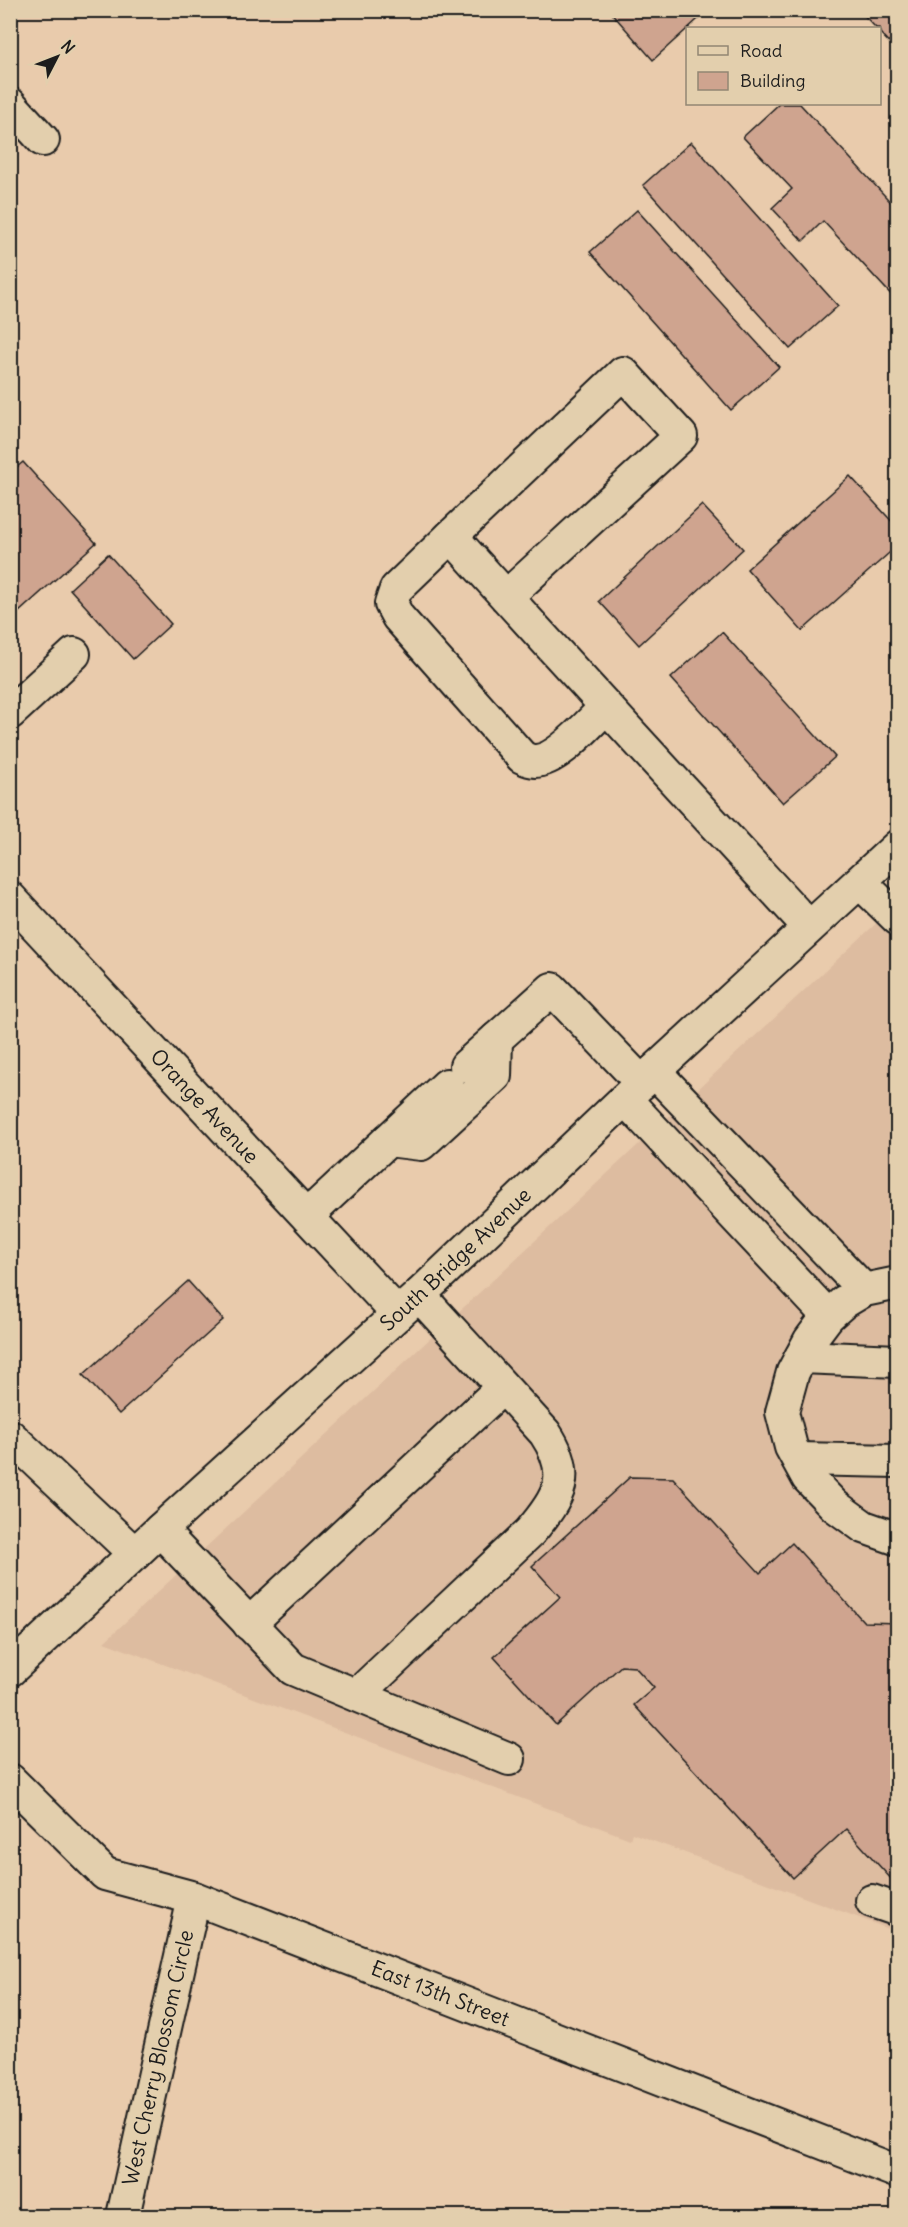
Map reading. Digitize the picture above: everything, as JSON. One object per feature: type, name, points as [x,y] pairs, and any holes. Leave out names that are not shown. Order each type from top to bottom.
[{"type":"street","points":[[10,104],[43,140]]},
{"type":"street","points":[[506,597],[681,436],[623,373],[396,589],[392,604],[398,617],[522,757],[534,762],[547,759],[561,750],[606,707]]},
{"type":"street","points":[[451,536],[809,927]]},
{"type":"street","points":[[10,713],[74,654]]},
{"type":"street","name":"South Bridge Avenue","points":[[10,1670],[408,1304],[640,1084],[897,846]]},
{"type":"street","points":[[860,882],[897,919]]},
{"type":"street","name":"Orange Avenue","points":[[10,898],[307,1216],[502,1388],[545,1433],[556,1450],[561,1470],[560,1485],[549,1510],[530,1532],[357,1695]]},
{"type":"street","points":[[307,1216],[552,989],[640,1084],[828,1316]]},
{"type":"street","points":[[388,1140],[421,1144],[495,1076],[496,1039]]},
{"type":"street","points":[[640,1084],[864,1290]]},
{"type":"street","points":[[897,1283],[864,1290],[844,1302],[828,1316],[810,1340],[793,1372],[782,1412],[791,1447],[808,1478],[835,1506],[864,1527],[897,1539]]},
{"type":"street","points":[[801,1357],[897,1361]]},
{"type":"street","points":[[249,1624],[502,1388]]},
{"type":"street","points":[[10,1436],[135,1554]]},
{"type":"street","points":[[798,1459],[897,1461]]},
{"type":"street","points":[[160,1530],[292,1670],[509,1759]]},
{"type":"street","name":"East 13th Street","points":[[10,1780],[105,1874],[194,1898],[897,2172]]},
{"type":"street","name":"West Cherry Blossom Circle","points":[[123,2217],[194,1898]]},
{"type":"shaded area","points":[[897,904],[897,1932],[632,1833],[630,1839],[104,1642]]},
{"type":"building","points":[[609,10],[708,10],[689,27],[686,27],[686,30],[653,60]]},
{"type":"building","points":[[859,10],[898,10],[898,52],[881,34],[881,27],[875,27]]},
{"type":"building","points":[[778,105],[801,105],[898,210],[898,302],[823,221],[803,241],[772,208],[792,189],[743,137]]},
{"type":"building","points":[[691,142],[838,306],[790,349],[643,185]]},
{"type":"building","points":[[637,210],[779,367],[731,410],[590,252]]},
{"type":"building","points":[[23,462],[96,543],[10,620],[10,473]]},
{"type":"building","points":[[850,476],[898,528],[898,545],[802,631],[747,569]]},
{"type":"building","points":[[702,505],[743,549],[639,645],[599,601]]},
{"type":"building","points":[[108,554],[171,624],[133,659],[70,589]]},
{"type":"building","points":[[722,632],[835,757],[783,803],[671,678]]},
{"type":"building","points":[[188,1281],[223,1320],[119,1414],[83,1375]]},
{"type":"building","points":[[630,1477],[673,1478],[760,1573],[792,1543],[864,1622],[898,1623],[898,1882],[894,1882],[846,1829],[793,1878],[634,1705],[654,1688],[635,1667],[621,1666],[556,1725],[494,1657],[560,1597],[532,1566]]}]
